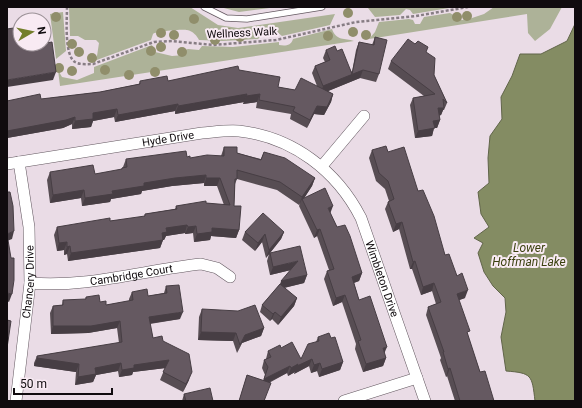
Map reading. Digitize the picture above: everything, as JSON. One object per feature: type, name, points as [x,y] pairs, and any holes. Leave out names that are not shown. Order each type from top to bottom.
[{"type":"street","points":[[322,166],[364,116]]},
{"type":"street","name":"Hyde Drive","points":[[7,164],[202,133],[228,131],[263,135],[274,139],[306,155],[322,166]]},
{"type":"street","name":"Chancery Drive","points":[[16,401],[30,282],[29,226],[20,162]]},
{"type":"street","name":"Wimbleton Drive","points":[[322,166],[338,182],[353,202],[361,218],[425,401]]},
{"type":"street","name":"Cambridge Court","points":[[30,282],[46,284],[78,282],[201,264],[217,268],[230,276]]},
{"type":"street","points":[[344,401],[417,378]]},
{"type":"lane","points":[[206,8],[226,18],[247,19],[322,7]]},
{"type":"path","name":"Wellness Walk","points":[[67,7],[68,48],[71,58],[75,62],[93,64],[154,42],[172,41],[213,45],[276,40],[356,22],[416,16],[468,7]]},
{"type":"shaded area","points":[[69,7],[190,7],[218,25],[238,28],[335,14],[330,25],[282,36],[277,32],[267,30],[258,39],[223,41],[199,40],[191,31],[187,30],[159,32],[153,34],[151,40],[94,61],[97,56],[99,43],[96,40],[85,40],[78,36],[70,36]]},
{"type":"shaded area","points":[[220,7],[277,7],[239,12]]},
{"type":"shaded area","points":[[455,7],[413,14],[410,10],[406,9],[400,15],[375,17],[368,8]]},
{"type":"shaded area","points":[[494,7],[562,7],[550,29],[535,41],[528,33],[527,14],[369,39],[375,32],[379,22],[409,19],[413,20],[415,24],[420,24],[424,17],[450,13],[462,20],[484,14]]},
{"type":"shaded area","points":[[63,12],[66,51],[56,59],[52,29],[52,14]]},
{"type":"shaded area","points":[[332,29],[336,36],[354,41],[60,86],[58,70],[62,77],[77,80],[94,73],[94,67],[152,45],[155,52],[172,56],[184,55],[185,50],[199,50],[202,46],[233,47],[279,42],[279,45],[286,45],[291,43],[293,39]]},
{"type":"water","name":"Lower Hoffman Lake","points":[[575,24],[575,401],[535,401],[533,386],[529,377],[521,373],[506,371],[501,337],[506,312],[505,298],[493,286],[484,272],[478,253],[483,243],[474,238],[489,227],[481,214],[478,192],[489,183],[488,158],[490,136],[502,119],[501,97],[512,76],[520,54],[541,54],[567,41]]},
{"type":"building","points":[[12,28],[12,52],[52,52],[52,42],[56,72],[7,80],[7,29]]},
{"type":"building","points":[[375,37],[387,40],[379,74],[363,70],[323,86],[315,66],[330,60],[326,50],[335,46],[337,51],[342,49],[352,74],[359,42],[374,45]]},
{"type":"building","points":[[408,39],[415,44],[418,41],[428,47],[426,52],[435,58],[434,75],[447,103],[443,99],[444,108],[438,108],[440,120],[433,121],[435,128],[418,131],[413,98],[435,94],[391,61]]},
{"type":"building","points":[[238,66],[239,70],[280,77],[278,87],[295,90],[301,78],[333,94],[327,107],[317,106],[310,120],[293,111],[295,107],[259,100],[260,94],[246,96],[247,94],[178,106],[178,104],[118,115],[117,109],[93,113],[93,119],[75,121],[75,117],[7,131],[7,101],[40,94],[41,99],[100,92],[140,84],[140,81],[167,76],[168,81]]},
{"type":"building","points":[[386,146],[388,152],[404,147],[418,191],[423,190],[434,216],[445,255],[449,254],[457,276],[462,273],[468,290],[457,294],[470,331],[467,332],[480,372],[485,371],[494,401],[460,401],[428,307],[441,302],[434,283],[423,287],[415,261],[413,262],[402,222],[396,224],[388,202],[394,199],[388,181],[379,173],[372,150]]},
{"type":"building","points":[[224,147],[237,147],[237,153],[261,160],[264,152],[285,158],[315,178],[302,197],[280,182],[237,170],[237,179],[235,179],[234,206],[241,206],[239,230],[212,228],[212,232],[197,234],[196,226],[188,227],[187,225],[166,228],[167,232],[162,233],[163,240],[71,253],[70,246],[67,247],[67,242],[59,243],[57,227],[110,218],[110,221],[145,216],[145,214],[177,209],[176,206],[206,201],[206,203],[230,205],[220,178],[206,178],[206,175],[144,183],[144,186],[112,191],[113,194],[85,198],[84,190],[53,195],[50,172],[93,165],[95,174],[127,167],[126,159],[186,151],[187,157],[190,156],[190,158],[207,155],[224,156]]},
{"type":"building","points":[[325,188],[333,206],[328,208],[337,227],[345,225],[362,273],[352,277],[359,300],[370,296],[387,347],[383,348],[386,358],[366,364],[358,341],[361,340],[345,295],[336,298],[327,271],[334,269],[320,229],[317,230],[302,199]]},
{"type":"building","points":[[7,192],[10,192],[13,206],[14,231],[7,234]]},
{"type":"building","points":[[263,213],[284,232],[269,250],[265,234],[258,243],[245,232]]},
{"type":"building","points":[[7,234],[11,258],[14,258],[14,280],[12,294],[7,293]]},
{"type":"building","points":[[300,246],[307,275],[281,281],[298,261],[273,267],[270,253]]},
{"type":"building","points":[[280,284],[297,298],[281,317],[275,312],[273,314],[262,305]]},
{"type":"building","points":[[179,285],[183,312],[149,317],[153,338],[162,336],[163,341],[189,354],[192,372],[186,384],[163,372],[169,360],[134,365],[134,368],[122,370],[121,363],[95,368],[96,374],[78,377],[79,364],[37,358],[37,356],[122,342],[120,321],[91,326],[53,326],[53,306],[63,305],[63,300],[86,299],[86,297],[99,295],[100,302],[106,301],[106,305],[133,300],[132,292],[147,289],[148,296],[167,293],[166,286]]},
{"type":"building","points":[[255,305],[264,328],[245,335],[240,345],[236,333],[201,332],[202,309],[238,311]]},
{"type":"building","points":[[7,320],[11,321],[7,348]]},
{"type":"building","points":[[329,333],[331,338],[335,337],[343,362],[322,369],[320,363],[314,365],[312,359],[291,368],[290,366],[264,379],[268,367],[264,360],[271,357],[268,351],[280,345],[281,348],[292,342],[301,359],[308,344],[319,341],[318,337]]},
{"type":"building","points":[[247,375],[271,383],[264,401],[239,401]]},
{"type":"building","points":[[210,388],[213,401],[186,401],[184,394]]}]
